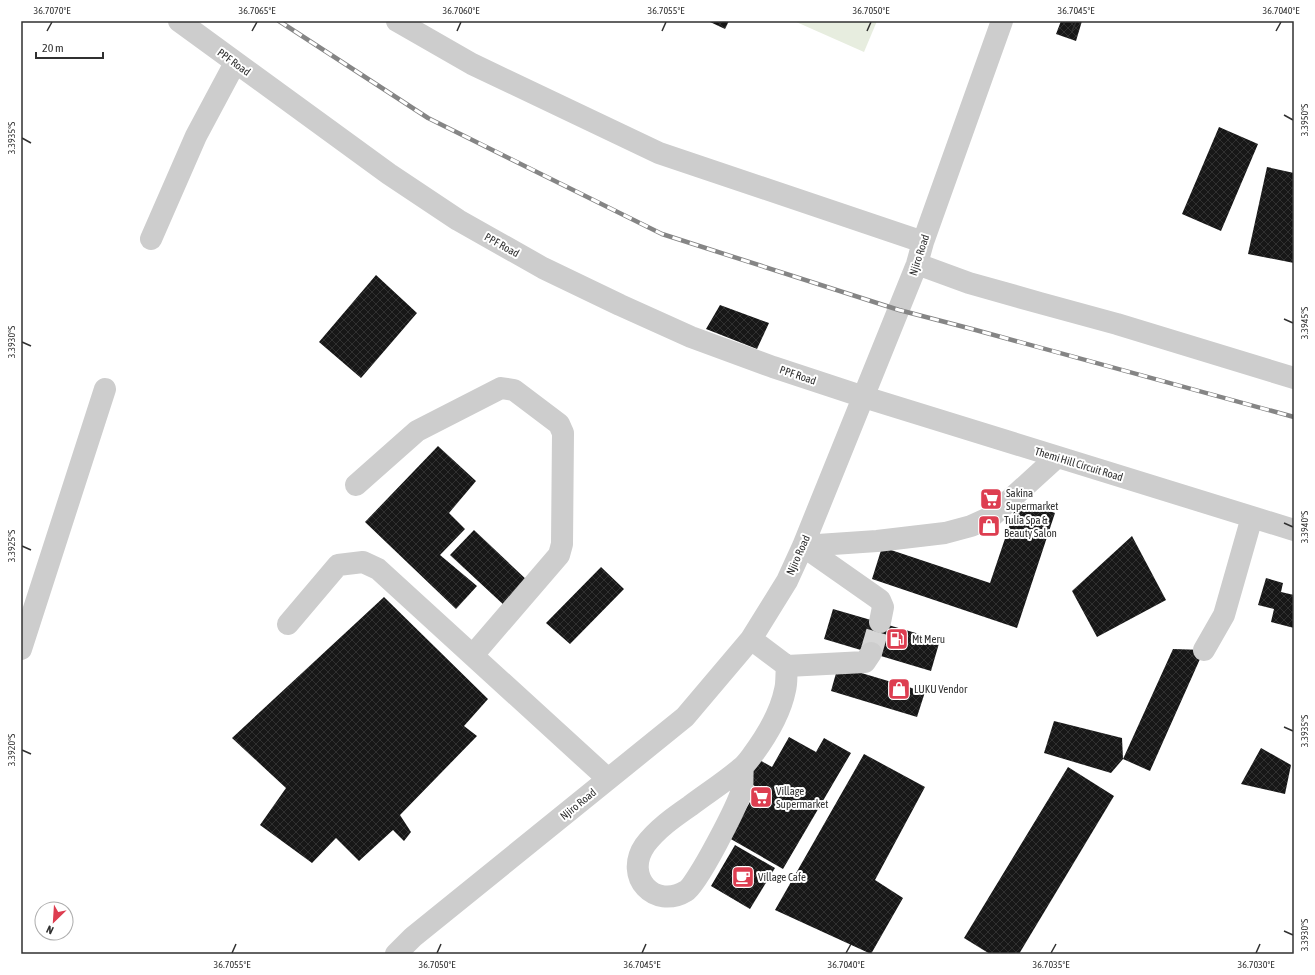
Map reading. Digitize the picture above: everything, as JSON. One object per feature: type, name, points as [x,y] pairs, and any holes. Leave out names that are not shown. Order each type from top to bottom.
[{"type":"street","name":"PPF Road","points":[[179,21],[389,174],[439,208],[543,268],[691,337],[773,367],[864,397]]},
{"type":"street","points":[[397,21],[472,64],[659,153],[923,242]]},
{"type":"street","name":"Njiro Road","points":[[396,954],[413,937],[685,717],[751,640],[786,581],[803,546],[864,397],[917,264],[923,242],[1002,21]]},
{"type":"street","points":[[151,239],[196,136],[235,63]]},
{"type":"street","points":[[917,264],[969,283],[1040,304],[1117,324],[1294,378]]},
{"type":"street","points":[[356,485],[417,431],[501,388],[514,390],[559,424],[563,433],[563,441],[562,544],[559,555],[473,655]]},
{"type":"street","points":[[21,649],[105,389]]},
{"type":"street","name":"Themi Hill Circuit Road","points":[[864,397],[1294,530]]},
{"type":"street","points":[[803,546],[877,541],[945,532],[971,526],[991,518],[1057,457]]},
{"type":"street","points":[[1204,650],[1224,615],[1252,517]]},
{"type":"street","points":[[803,546],[880,600],[883,607],[880,622]]},
{"type":"street","points":[[288,624],[338,565],[363,562],[378,569],[608,779]]},
{"type":"street","points":[[751,640],[787,666],[865,662],[871,653]]},
{"type":"street","points":[[742,767],[742,789],[736,805],[700,874],[687,891],[674,897],[658,896],[642,884],[636,869],[641,852],[650,838],[669,821],[742,767],[762,743],[777,715],[785,690],[787,666]]},
{"type":"shaded area","points":[[794,21],[877,21],[864,52]]},
{"type":"building","points":[[708,21],[729,21],[725,29]]},
{"type":"building","points":[[1061,21],[1082,21],[1076,41],[1056,34]]},
{"type":"building","points":[[1219,127],[1258,144],[1221,231],[1182,214]]},
{"type":"building","points":[[1267,167],[1294,173],[1294,263],[1248,254]]},
{"type":"building","points":[[376,275],[417,313],[361,378],[319,342]]},
{"type":"building","points":[[720,305],[769,323],[757,349],[706,329]]},
{"type":"building","points":[[438,446],[476,481],[449,513],[465,529],[440,555],[477,586],[456,609],[365,522]]},
{"type":"building","points":[[1018,500],[1055,513],[1017,628],[872,579],[882,547],[990,583]]},
{"type":"building","points":[[474,530],[529,582],[506,607],[450,555]]},
{"type":"building","points":[[1132,536],[1166,600],[1097,637],[1072,591]]},
{"type":"building","points":[[601,567],[624,589],[570,644],[546,623]]},
{"type":"building","points":[[1266,578],[1283,583],[1281,592],[1294,595],[1294,628],[1271,622],[1274,609],[1258,605]]},
{"type":"building","points":[[384,597],[488,699],[464,726],[477,736],[400,815],[411,832],[404,841],[393,830],[359,861],[336,838],[312,863],[260,825],[286,788],[232,738]]},
{"type":"building","points":[[833,609],[940,640],[931,671],[824,639]]},
{"type":"building","points":[[1173,649],[1204,650],[1150,771],[1123,759]]},
{"type":"building","points":[[838,666],[925,692],[917,717],[831,691]]},
{"type":"building","points":[[1054,721],[1122,738],[1123,759],[1111,773],[1044,753]]},
{"type":"building","points":[[789,737],[816,752],[824,738],[851,753],[783,869],[729,838],[758,788],[743,779],[756,758],[772,767]]},
{"type":"building","points":[[1261,748],[1291,765],[1285,794],[1241,784]]},
{"type":"building","points":[[864,754],[925,787],[875,880],[903,898],[871,954],[775,910]]},
{"type":"building","points":[[1068,767],[1114,796],[1019,954],[990,954],[964,938]]},
{"type":"building","name":"Village Cafe","points":[[735,845],[775,868],[750,909],[711,886]]},
{"type":"tunnel","points":[[871,653],[880,622]]},
{"type":"railway","points":[[279,21],[428,118],[662,234],[899,310],[1294,417]]},
{"type":"place","name":"Sakina Supermarket","points":[[991,499]]},
{"type":"place","name":"Tulia Spa & Beauty Salon","points":[[989,526]]},
{"type":"place","name":"Mt Meru","points":[[897,639]]},
{"type":"place","name":"LUKU Vendor","points":[[899,689]]},
{"type":"place","name":"Village Supermarket","points":[[761,797]]},
{"type":"place","name":"Village Cafe","points":[[743,877]]}]
